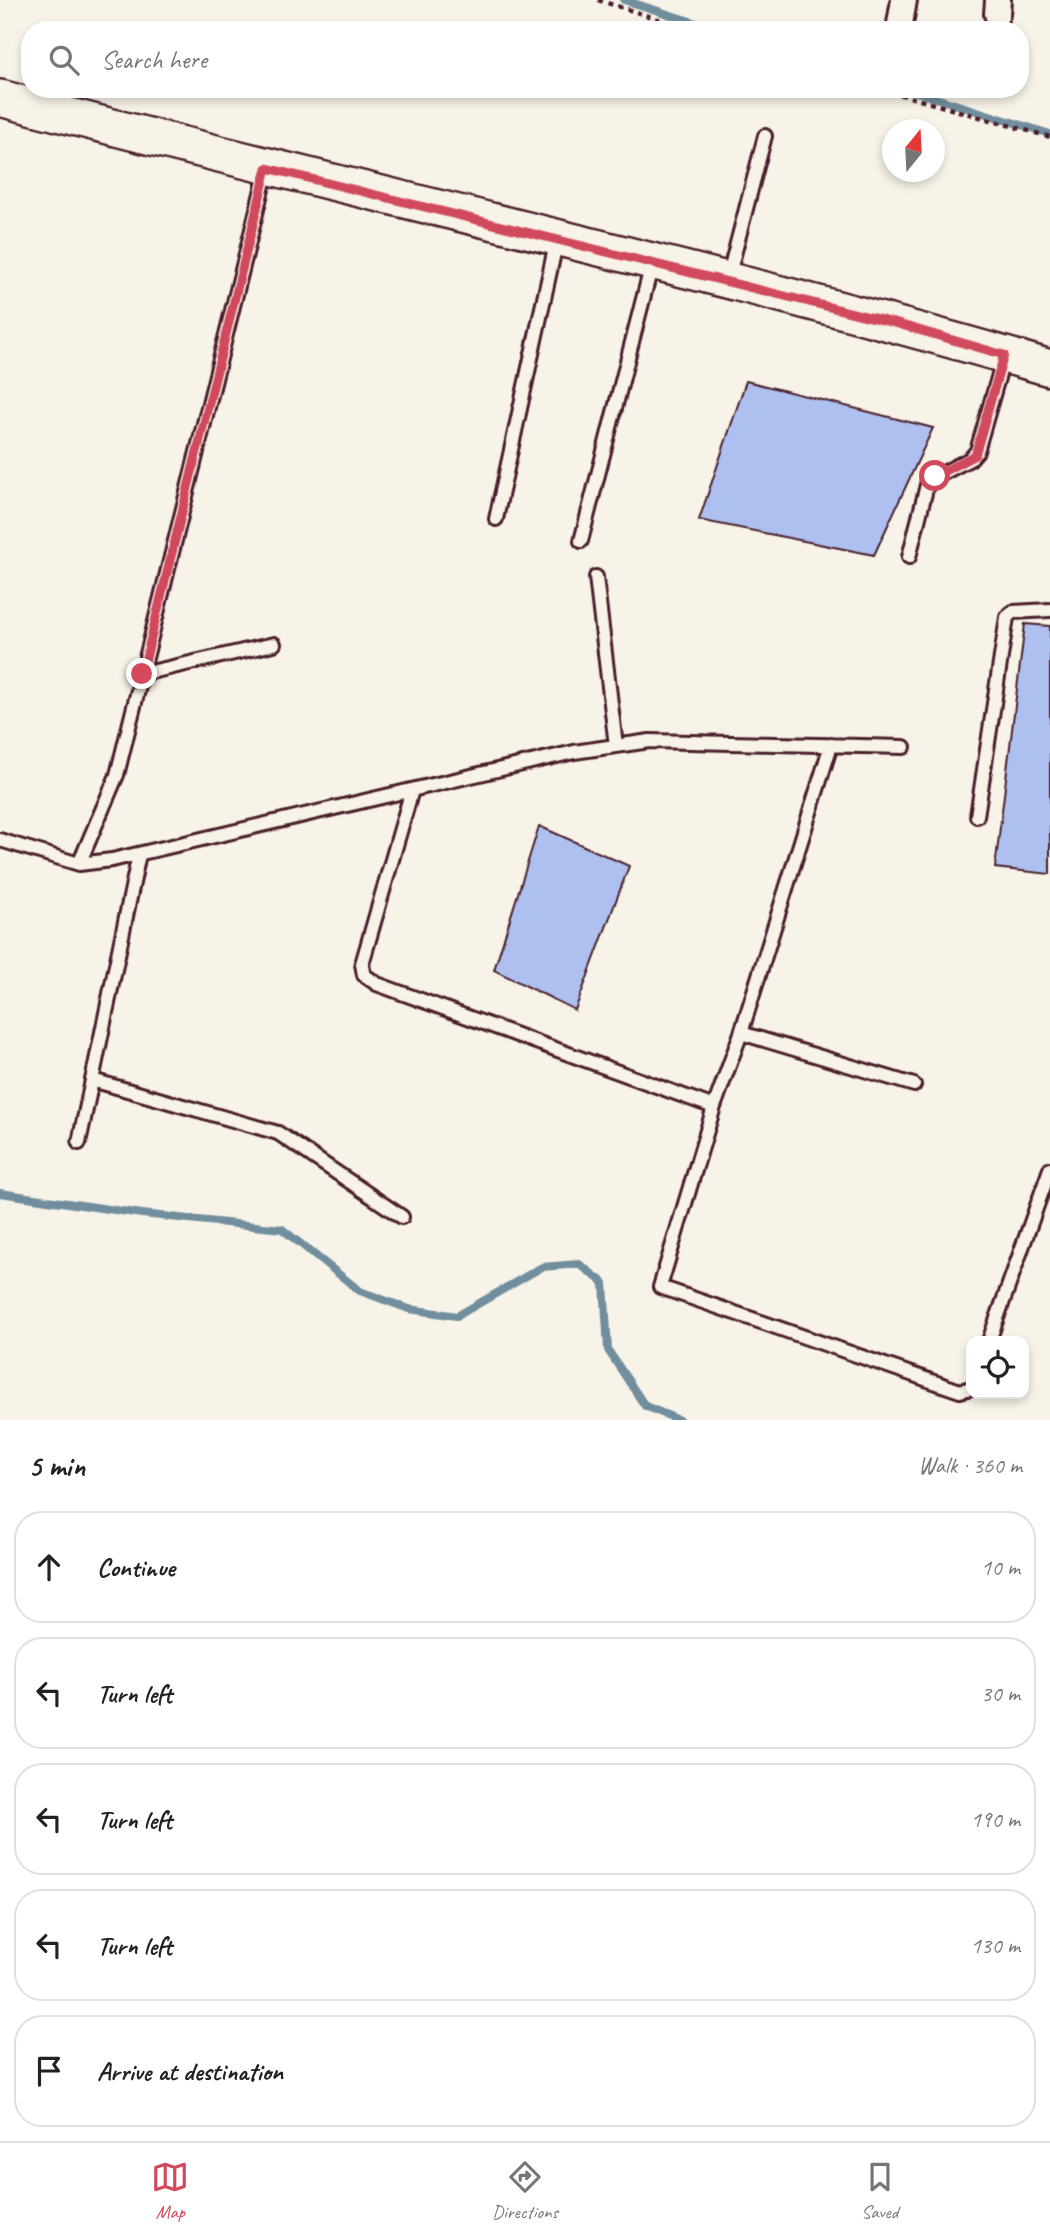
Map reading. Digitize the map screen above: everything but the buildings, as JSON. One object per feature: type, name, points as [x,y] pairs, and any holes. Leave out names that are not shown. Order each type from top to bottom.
[{"type":"street","points":[[900,21],[904,0]]},
{"type":"street","points":[[0,98],[267,168],[898,324],[1050,368]]},
{"type":"lane","points":[[727,281],[765,136]]},
{"type":"lane","points":[[79,864],[117,775],[267,168]]},
{"type":"lane","points":[[496,519],[557,238]]},
{"type":"lane","points":[[580,541],[652,262]]},
{"type":"lane","points":[[909,557],[928,481],[970,459],[977,451],[1004,355]]},
{"type":"lane","points":[[596,577],[616,746]]},
{"type":"lane","points":[[977,816],[1007,617],[1013,612],[1050,610]]},
{"type":"lane","points":[[142,674],[274,644]]},
{"type":"lane","points":[[0,840],[79,864],[139,854],[574,752],[650,741],[904,747]]},
{"type":"lane","points":[[831,745],[741,1033],[714,1107],[660,1287],[960,1391],[966,1389]]},
{"type":"lane","points":[[412,790],[362,964],[364,975],[377,984],[714,1107]]},
{"type":"lane","points":[[79,1143],[139,854]]},
{"type":"lane","points":[[741,1033],[914,1085]]},
{"type":"lane","points":[[92,1080],[278,1133],[402,1217]]},
{"type":"lane","points":[[991,1336],[1050,1169]]},
{"type":"path","points":[[598,0],[664,21]]},
{"type":"path","points":[[913,98],[1050,137]]},
{"type":"waterway","points":[[624,0],[690,21]]},
{"type":"waterway","points":[[936,98],[1050,134]]},
{"type":"waterway","points":[[0,1193],[142,1214],[282,1229],[360,1291],[409,1309],[457,1316],[542,1267],[579,1264],[604,1283],[608,1350],[645,1406],[679,1420]]},
{"type":"route","points":[[142,674],[267,168],[898,324],[1004,355],[975,455],[935,476]]}]
